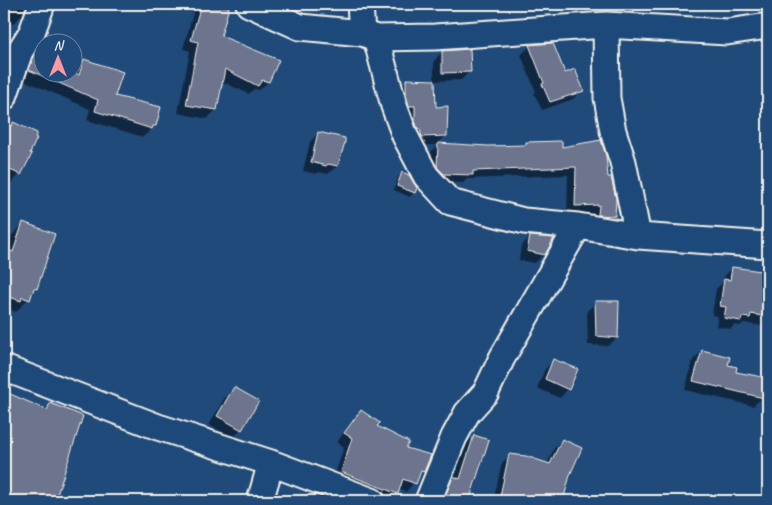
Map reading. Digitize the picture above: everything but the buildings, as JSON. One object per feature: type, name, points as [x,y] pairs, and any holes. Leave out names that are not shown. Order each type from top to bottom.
[{"type":"street","points":[[4,97],[20,51],[32,32],[42,4]]},
{"type":"street","points":[[248,4],[300,27],[369,36],[435,37],[606,25],[727,32],[768,26]]},
{"type":"street","points":[[360,4],[369,36],[405,136],[426,176],[450,202],[524,221],[578,226],[638,236],[768,245]]},
{"type":"street","points":[[606,25],[607,98],[613,132],[625,170],[638,236]]},
{"type":"street","points":[[428,501],[454,437],[467,413],[486,392],[502,358],[578,226]]},
{"type":"street","points":[[4,368],[158,427],[271,463],[372,501]]},
{"type":"street","points":[[260,501],[271,463]]}]
